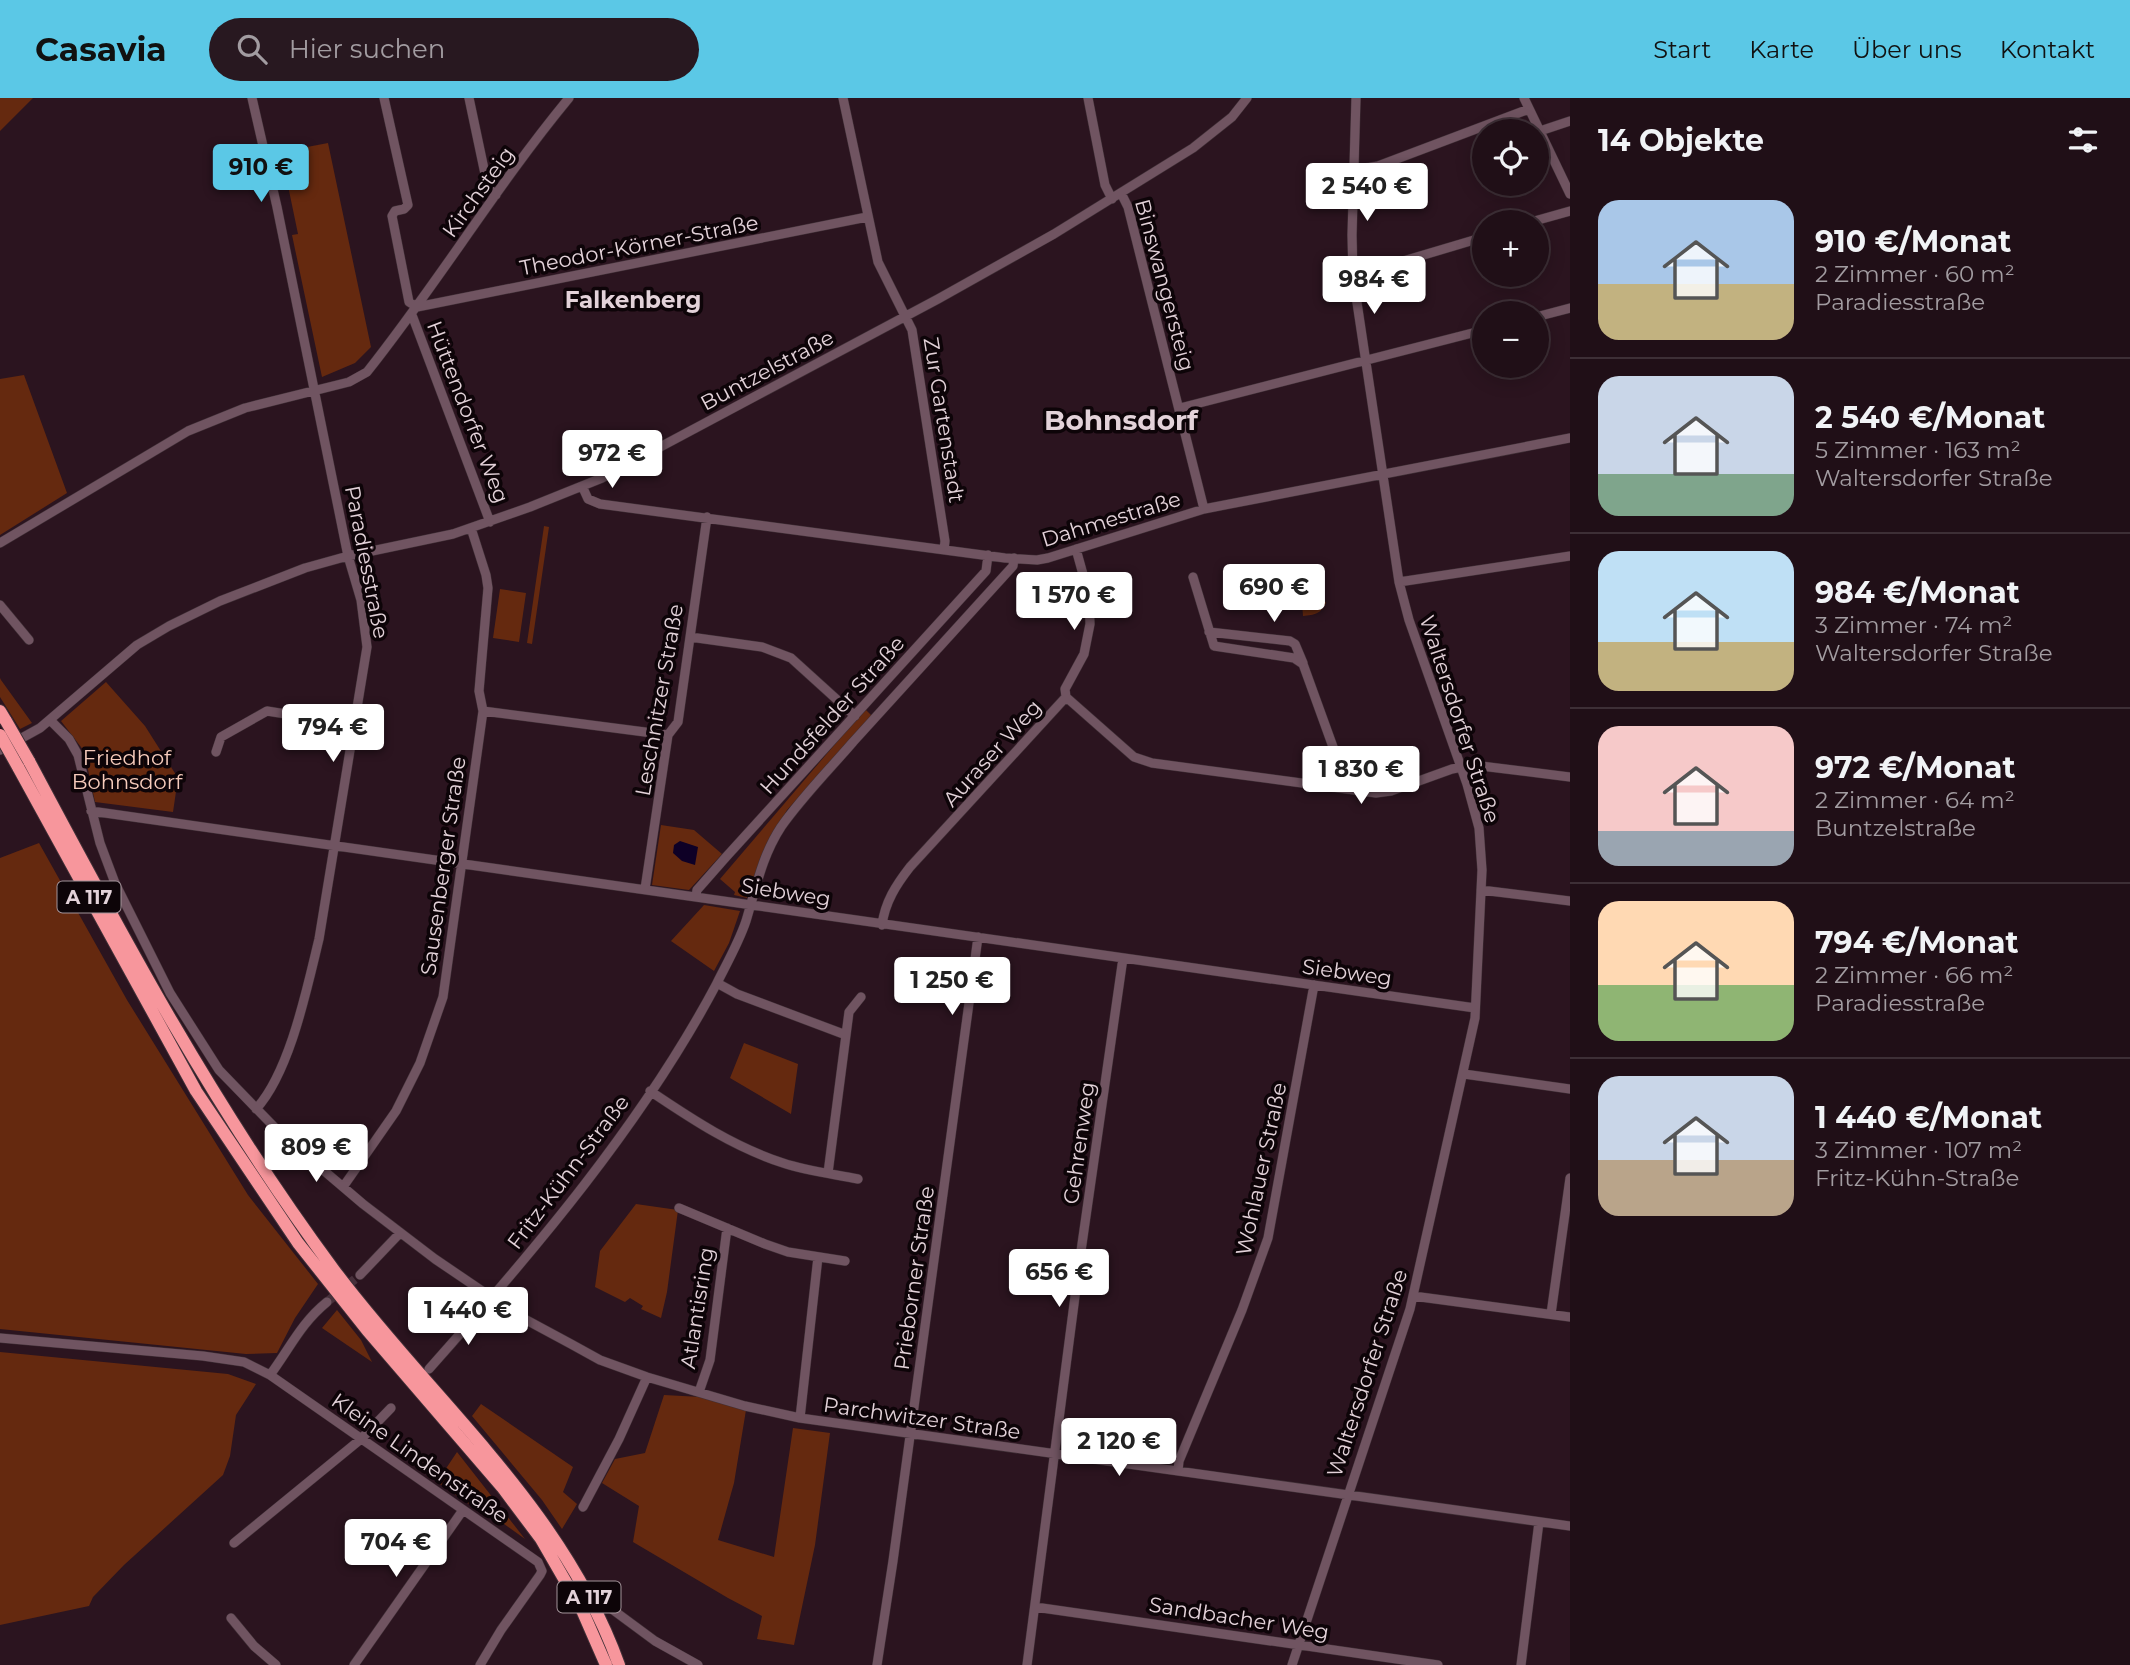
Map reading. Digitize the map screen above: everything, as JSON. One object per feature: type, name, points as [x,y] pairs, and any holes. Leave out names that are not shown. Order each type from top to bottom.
[{"type":"highway","name":"A 117","points":[[3,716],[24,764],[196,1091],[270,1202],[321,1272],[367,1330],[502,1487],[541,1539],[576,1599],[606,1665]]},
{"type":"highway","name":"A 117","points":[[0,734],[24,764],[224,1111],[336,1273],[511,1479],[551,1533],[578,1574],[619,1665]]},
{"type":"street","name":"Paradiesstraße","points":[[252,98],[366,636],[366,657],[319,939],[281,1065],[265,1099],[256,1109]]},
{"type":"street","name":"Hüttendorfer Weg","points":[[384,98],[408,205],[395,211],[392,216],[409,302],[415,311],[490,522]]},
{"type":"street","points":[[469,98],[488,188],[496,195]]},
{"type":"street","name":"Zur Gartenstadt","points":[[843,98],[878,262],[912,330],[945,541],[944,550]]},
{"type":"street","name":"Binswangersteig","points":[[1088,98],[1105,185],[1112,199]]},
{"type":"street","name":"Buntzelstraße","points":[[0,750],[28,736],[50,720],[124,655],[160,631],[246,589],[348,556],[436,539],[583,488],[999,265],[1112,199],[1216,131],[1247,98]]},
{"type":"street","name":"Waltersdorfer Straße","points":[[1292,1665],[1413,1296],[1464,1074],[1475,1008],[1481,890],[1476,811],[1409,620],[1399,582],[1382,475],[1353,276],[1356,98]]},
{"type":"street","points":[[1524,98],[1534,119]]},
{"type":"street","name":"Kirchsteig","points":[[0,543],[188,431],[245,408],[315,391],[360,377],[367,372],[415,311],[567,99]]},
{"type":"street","points":[[1354,170],[1378,166],[1529,109]]},
{"type":"street","points":[[1549,128],[1570,121]]},
{"type":"street","points":[[1549,150],[1570,194]]},
{"type":"street","name":"Binswangersteig","points":[[1121,193],[1128,207],[1204,509]]},
{"type":"street","points":[[1549,217],[1570,211]]},
{"type":"street","name":"Theodor-Körner-Straße","points":[[415,311],[867,217]]},
{"type":"street","points":[[1353,276],[1472,241]]},
{"type":"street","points":[[1549,314],[1570,308]]},
{"type":"street","points":[[1180,408],[1472,333]]},
{"type":"street","name":"Dahmestraße","points":[[583,488],[588,499],[600,504],[1037,560],[1204,509],[1570,438]]},
{"type":"street","name":"Leschnitzer Straße","points":[[645,889],[668,735],[678,722],[707,517]]},
{"type":"street","name":"Sausenberger Straße","points":[[343,1186],[396,1111],[420,1063],[443,997],[483,711],[479,691],[488,588],[471,528]]},
{"type":"street","name":"Auraser Weg","points":[[882,925],[887,902],[910,867],[1066,697],[1065,689],[1084,654],[1090,624],[1087,586],[1076,549]]},
{"type":"street","name":"Hundsfelder Straße","points":[[696,896],[697,890],[704,882],[986,571],[988,555]]},
{"type":"street","points":[[1399,582],[1570,556]]},
{"type":"street","name":"Hundsfelder Straße","points":[[750,904],[767,850],[794,809],[1013,566],[1014,558]]},
{"type":"street","points":[[1193,576],[1214,646],[1287,656],[1303,664]]},
{"type":"street","points":[[0,605],[29,640]]},
{"type":"street","points":[[1209,632],[1290,641],[1295,644],[1345,780],[1344,788]]},
{"type":"street","points":[[690,637],[762,646],[791,658],[855,716]]},
{"type":"street","points":[[1066,697],[1134,757],[1144,761],[1383,793],[1473,765],[1570,777]]},
{"type":"street","points":[[216,752],[221,737],[267,711],[355,725]]},
{"type":"street","points":[[483,711],[668,735]]},
{"type":"street","name":"Parchwitzer Straße","points":[[50,720],[69,739],[78,755],[100,843],[115,883],[170,993],[219,1070],[282,1135],[400,1233],[492,1298],[600,1360],[755,1409],[800,1418],[1570,1526]]},
{"type":"street","name":"Siebweg","points":[[91,811],[1475,1008]]},
{"type":"street","points":[[1481,890],[1570,901]]},
{"type":"street","name":"Fritz-Kühn-Straße","points":[[429,1368],[492,1298],[569,1204],[650,1091],[717,983],[740,937],[750,904]]},
{"type":"street","name":"Prieborner Straße","points":[[877,1665],[978,937]]},
{"type":"street","name":"Gehrenweg","points":[[1027,1665],[1080,1258],[1123,958]]},
{"type":"street","points":[[717,983],[737,994],[846,1035]]},
{"type":"street","name":"Wohlauer Straße","points":[[1178,1471],[1179,1461],[1242,1310],[1266,1244],[1314,985]]},
{"type":"street","points":[[828,1173],[849,1012],[861,997]]},
{"type":"street","points":[[1464,1074],[1570,1090]]},
{"type":"street","name":"Fritz-Kühn-Straße","points":[[650,1091],[726,1140],[785,1164],[858,1179]]},
{"type":"street","points":[[1551,1314],[1570,1178]]},
{"type":"street","name":"Atlantisring","points":[[679,1208],[765,1244],[845,1261]]},
{"type":"street","name":"Atlantisring","points":[[699,1392],[710,1360],[727,1228]]},
{"type":"street","points":[[360,1275],[400,1233]]},
{"type":"street","points":[[800,1418],[818,1257]]},
{"type":"street","points":[[1413,1296],[1570,1317]]},
{"type":"street","points":[[270,1375],[288,1352],[301,1326],[327,1302]]},
{"type":"street","name":"Kleine Lindenstraße","points":[[0,1338],[203,1356],[244,1362],[270,1375],[534,1558],[541,1567],[540,1576],[501,1630],[480,1665]]},
{"type":"street","points":[[583,1507],[619,1439],[647,1377]]},
{"type":"street","points":[[234,1543],[361,1440],[391,1408]]},
{"type":"street","points":[[354,1665],[463,1510]]},
{"type":"street","points":[[1521,1665],[1539,1522]]},
{"type":"street","name":"Sandbacher Weg","points":[[1035,1606],[1438,1665]]},
{"type":"street","points":[[609,1607],[656,1641],[698,1665]]},
{"type":"street","points":[[231,1618],[254,1646],[276,1665]]},
{"type":"green space","points":[[0,98],[33,98],[0,131]]},
{"type":"green space","points":[[328,143],[371,347],[355,363],[322,377],[292,235],[298,234],[281,152]]},
{"type":"green space","points":[[24,375],[67,493],[0,535],[0,379]]},
{"type":"green space","points":[[544,526],[549,527],[532,644],[527,643]]},
{"type":"green space","points":[[500,589],[526,593],[519,642],[493,638]]},
{"type":"green space","points":[[1312,595],[1323,598],[1326,603],[1317,613],[1303,616],[1302,603],[1306,597]]},
{"type":"green space","points":[[0,678],[32,723],[20,729],[0,697]]},
{"type":"green space","name":"Friedhof Bohnsdorf","points":[[106,682],[145,726],[178,778],[173,812],[95,802],[84,751],[61,721]]},
{"type":"green space","points":[[865,709],[873,717],[787,810],[766,847],[747,898],[734,895],[735,892],[720,879]]},
{"type":"green space","points":[[661,825],[694,830],[722,854],[689,890],[652,885]]},
{"type":"green space","points":[[39,843],[127,1000],[248,1195],[318,1284],[295,1318],[277,1353],[246,1354],[0,1329],[0,858]]},
{"type":"green space","points":[[704,905],[740,911],[729,943],[714,971],[671,941]]},
{"type":"green space","points":[[744,1043],[798,1064],[791,1114],[730,1078]]},
{"type":"green space","points":[[636,1204],[678,1210],[661,1318],[641,1309],[643,1306],[630,1298],[625,1302],[595,1287],[600,1251]]},
{"type":"green space","points":[[337,1310],[361,1340],[372,1362],[322,1328]]},
{"type":"green space","points":[[0,1352],[228,1374],[256,1384],[236,1415],[230,1456],[223,1475],[124,1565],[93,1597],[89,1606],[0,1625]]},
{"type":"green space","points":[[664,1395],[701,1397],[746,1410],[734,1483],[718,1540],[774,1557],[793,1428],[830,1433],[815,1545],[794,1645],[757,1639],[762,1616],[633,1542],[639,1506],[602,1483],[615,1459],[645,1453]]},
{"type":"green space","points":[[481,1404],[573,1467],[563,1492],[577,1504],[562,1529],[542,1500],[472,1416]]},
{"type":"green space","points":[[457,1452],[525,1539],[479,1506],[476,1509],[437,1482]]},
{"type":"shaded area","points":[[680,841],[698,847],[695,865],[682,861],[673,853],[674,845]]},
{"type":"tunnel","points":[[327,1302],[360,1275]]},
{"type":"district","name":"Falkenberg","points":[[633,300]]},
{"type":"district","name":"Bohnsdorf","points":[[1121,420]]}]
